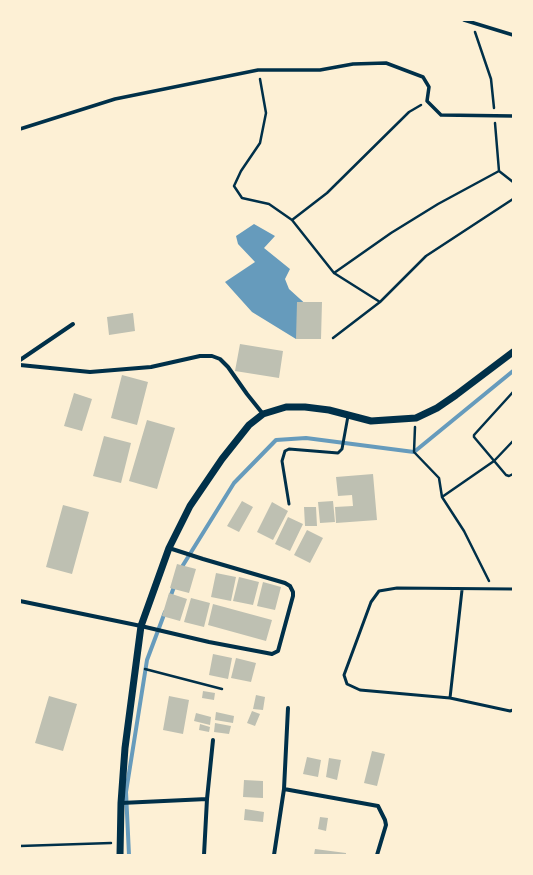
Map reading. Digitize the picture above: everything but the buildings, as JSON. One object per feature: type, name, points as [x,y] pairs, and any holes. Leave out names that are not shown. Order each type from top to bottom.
[{"type":"street","points":[[464,20],[513,35]]},
{"type":"street","points":[[20,129],[115,99],[258,70],[320,70],[353,64],[386,63],[423,77],[429,87],[427,101],[441,115],[513,116]]},
{"type":"street","points":[[20,360],[73,324]]},
{"type":"street","points":[[120,855],[124,748],[141,626],[169,548],[190,506],[222,458],[249,425],[263,414],[286,407],[305,407],[329,410],[371,421],[416,418],[437,408],[513,352]]},
{"type":"street","points":[[20,365],[90,372],[151,367],[200,356],[212,356],[220,359],[228,368],[263,414]]},
{"type":"street","points":[[20,601],[141,626],[209,642],[266,653],[276,652],[279,648],[293,596],[290,586],[285,583],[169,548]]},
{"type":"street","points":[[274,855],[284,789],[288,708]]},
{"type":"street","points":[[204,855],[207,799],[213,740]]},
{"type":"street","points":[[284,789],[378,806],[386,825],[378,855]]},
{"type":"street","points":[[121,803],[207,799]]},
{"type":"lane","points":[[289,504],[282,461],[285,451],[289,449],[338,452],[342,449],[348,416]]},
{"type":"lane","points":[[513,590],[397,588],[379,591],[371,602],[344,675],[347,684],[360,690],[450,698],[510,711],[513,710]]},
{"type":"lane","points":[[450,698],[462,590]]},
{"type":"path","points":[[471,22],[491,79],[499,171],[513,182]]},
{"type":"path","points":[[258,70],[266,113],[260,144],[241,171],[234,186],[242,198],[269,204],[292,220],[334,273],[380,302]]},
{"type":"path","points":[[292,220],[327,193],[409,112],[427,101]]},
{"type":"path","points":[[334,273],[390,233],[438,204],[499,171]]},
{"type":"path","points":[[334,338],[380,302],[426,256],[513,199]]},
{"type":"path","points":[[513,392],[474,435],[474,437],[506,475],[509,476],[513,474]]},
{"type":"path","points":[[416,418],[414,452],[439,478],[442,497],[464,531],[493,589]]},
{"type":"path","points":[[442,497],[494,461],[513,440]]},
{"type":"path","points":[[135,667],[222,689]]},
{"type":"path","points":[[20,846],[121,843]]},
{"type":"water","points":[[254,224],[275,236],[264,248],[290,269],[285,279],[289,289],[310,308],[301,339],[296,339],[252,312],[225,282],[255,262],[238,244],[236,236]]},
{"type":"waterway","points":[[180,570],[234,483],[276,440],[306,438],[414,452],[513,371]]},
{"type":"waterway","points":[[170,598],[175,584]]},
{"type":"waterway","points":[[129,855],[126,792],[147,660],[165,612]]}]
